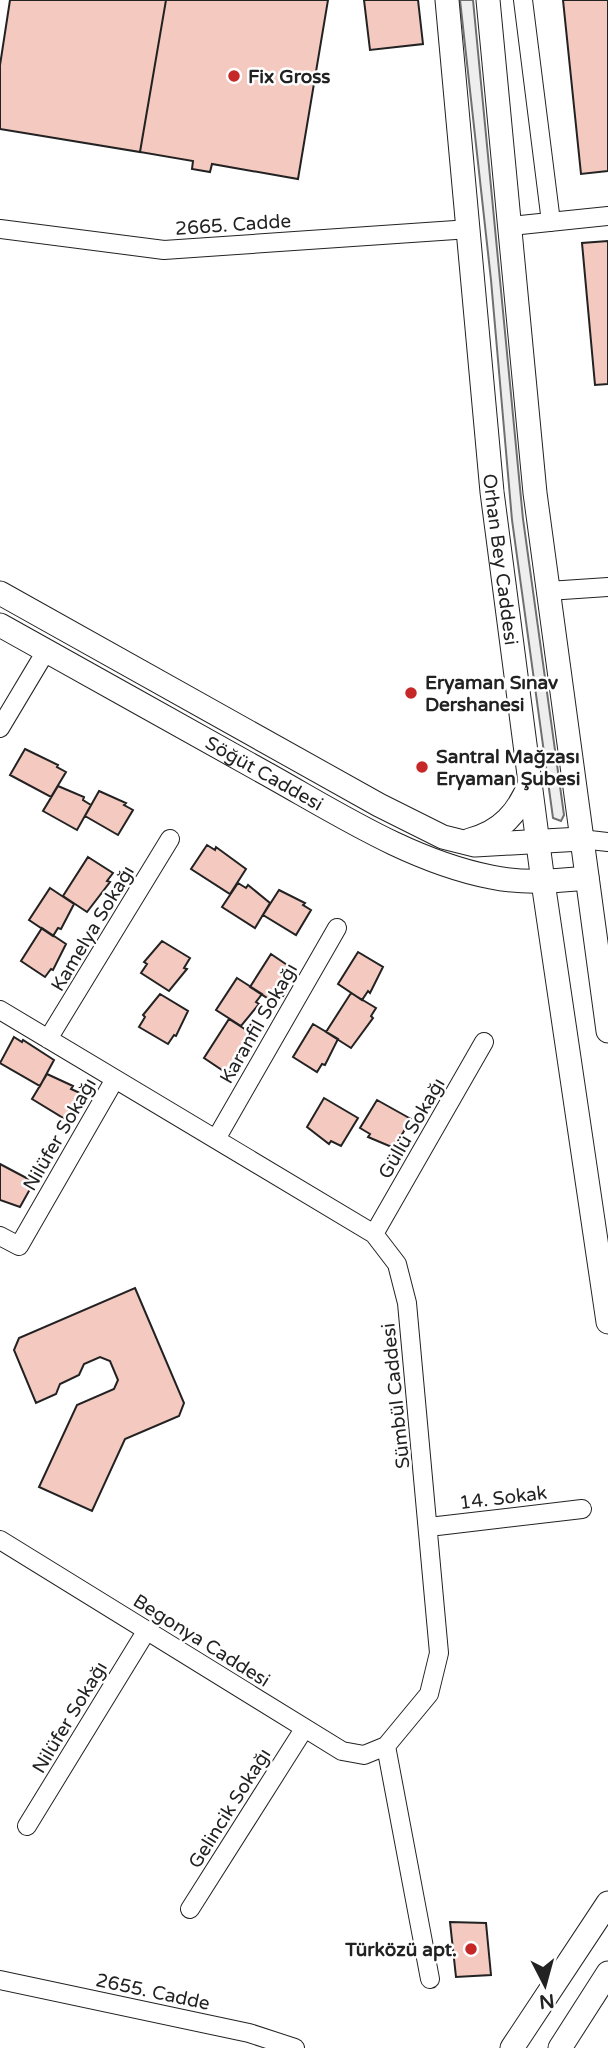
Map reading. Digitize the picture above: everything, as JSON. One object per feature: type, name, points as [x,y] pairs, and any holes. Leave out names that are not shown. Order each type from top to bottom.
[{"type":"main road","name":"Orhan Bey Caddesi","points":[[447,0],[492,492],[543,882],[608,1322]]},
{"type":"main road","points":[[488,0],[536,493],[608,1031]]},
{"type":"main road","name":"Söğüt Caddesi","points":[[0,593],[379,805],[433,832],[461,842],[486,846],[581,839]]},
{"type":"main road","name":"Söğüt Caddesi","points":[[0,625],[320,804],[414,853],[490,877],[543,882],[587,878]]},
{"type":"main road","points":[[461,842],[484,837],[500,827],[514,815],[530,783]]},
{"type":"main road","points":[[512,2048],[608,1903]]},
{"type":"main road","points":[[560,2048],[608,1973]]},
{"type":"street","points":[[523,0],[551,222]]},
{"type":"street","points":[[511,226],[608,216]]},
{"type":"street","name":"2665. Cadde","points":[[0,229],[164,250],[470,229]]},
{"type":"street","points":[[548,591],[608,587]]},
{"type":"street","points":[[0,728],[46,651]]},
{"type":"street","name":"Kamelya Sokağı","points":[[48,1039],[170,839]]},
{"type":"street","points":[[581,839],[608,842]]},
{"type":"street","name":"Karanfil Sokağı","points":[[216,1139],[337,928]]},
{"type":"street","name":"Sümbül Caddesi","points":[[0,1010],[374,1234],[387,1248],[403,1282],[439,1634],[437,1671],[424,1702],[386,1746]]},
{"type":"street","name":"Güllü Sokağı","points":[[374,1234],[484,1042]]},
{"type":"street","name":"Nilüfer Sokağı","points":[[0,1236],[19,1247],[115,1079]]},
{"type":"street","name":"14. Sokak","points":[[429,1527],[582,1509]]},
{"type":"street","name":"Begonya Caddesi","points":[[0,1540],[304,1729],[353,1755],[365,1755],[386,1746]]},
{"type":"street","name":"Nilüfer Sokağı","points":[[27,1826],[146,1630]]},
{"type":"street","name":"Gelincik Sokağı","points":[[190,1909],[304,1729]]},
{"type":"street","points":[[386,1746],[430,1979]]},
{"type":"street","name":"2655. Cadde","points":[[0,1980],[249,2033],[295,2048]]},
{"type":"shaded area","points":[[460,0],[473,0],[523,519],[564,815],[561,821],[553,818],[512,520],[491,280]]},
{"type":"building","points":[[10,0],[166,0],[140,152],[0,129],[0,65]]},
{"type":"building","name":"Fix Gross","points":[[166,0],[328,0],[298,179],[212,164],[210,172],[192,169],[193,161],[140,152]]},
{"type":"building","points":[[364,0],[418,0],[423,44],[370,50]]},
{"type":"building","points":[[563,0],[608,0],[608,171],[581,174]]},
{"type":"building","points":[[608,241],[608,384],[595,385],[582,243]]},
{"type":"building","points":[[25,749],[58,765],[57,767],[66,772],[51,797],[10,775]]},
{"type":"building","points":[[58,786],[84,797],[83,800],[91,805],[77,830],[43,811]]},
{"type":"building","points":[[99,791],[126,803],[124,805],[133,810],[118,835],[85,816]]},
{"type":"building","points":[[207,845],[215,850],[216,847],[246,869],[230,894],[191,869]]},
{"type":"building","points":[[88,857],[113,873],[107,881],[110,882],[87,912],[63,896]]},
{"type":"building","points":[[238,883],[246,888],[248,885],[270,903],[255,928],[222,907]]},
{"type":"building","points":[[50,888],[74,904],[61,929],[58,928],[53,936],[29,920]]},
{"type":"building","points":[[279,890],[305,903],[303,905],[311,910],[296,935],[263,915]]},
{"type":"building","points":[[42,928],[66,944],[53,970],[45,977],[21,961]]},
{"type":"building","points":[[162,941],[190,958],[184,968],[187,969],[169,991],[141,973],[147,964],[144,962]]},
{"type":"building","points":[[358,952],[383,967],[370,993],[368,991],[362,1000],[338,984]]},
{"type":"building","points":[[271,954],[296,971],[283,996],[280,995],[275,1003],[250,987]]},
{"type":"building","points":[[237,978],[262,994],[256,1002],[259,1004],[241,1026],[216,1010]]},
{"type":"building","points":[[351,993],[376,1008],[371,1016],[373,1018],[351,1048],[326,1032]]},
{"type":"building","points":[[160,994],[188,1011],[176,1036],[174,1035],[168,1044],[139,1027],[145,1017],[143,1015]]},
{"type":"building","points":[[229,1019],[254,1035],[236,1067],[233,1066],[228,1074],[204,1058]]},
{"type":"building","points":[[313,1024],[338,1039],[325,1065],[322,1064],[317,1072],[293,1057]]},
{"type":"building","points":[[14,1037],[54,1060],[40,1086],[0,1063]]},
{"type":"building","points":[[47,1074],[73,1086],[71,1089],[80,1093],[65,1119],[32,1099]]},
{"type":"building","points":[[324,1098],[358,1118],[341,1146],[331,1141],[329,1144],[307,1127]]},
{"type":"building","points":[[377,1100],[411,1119],[394,1148],[368,1137],[370,1134],[360,1128]]},
{"type":"building","points":[[0,1164],[34,1182],[20,1207],[0,1200]]},
{"type":"building","points":[[135,1288],[184,1403],[179,1416],[125,1439],[92,1511],[39,1487],[77,1405],[114,1389],[118,1380],[110,1361],[100,1357],[84,1364],[79,1375],[60,1384],[56,1394],[36,1403],[14,1350],[19,1338]]},
{"type":"building","name":"Türközü apt.","points":[[450,1922],[486,1923],[491,1975],[456,1977]]},
{"type":"place","name":"Fix Gross","points":[[234,76]]},
{"type":"place","name":"Eryaman Sınav Dershanesi","points":[[411,693]]},
{"type":"place","name":"Santral Mağzası Eryaman Şubesi","points":[[422,767]]},
{"type":"place","name":"Türközü apt.","points":[[471,1949]]}]
